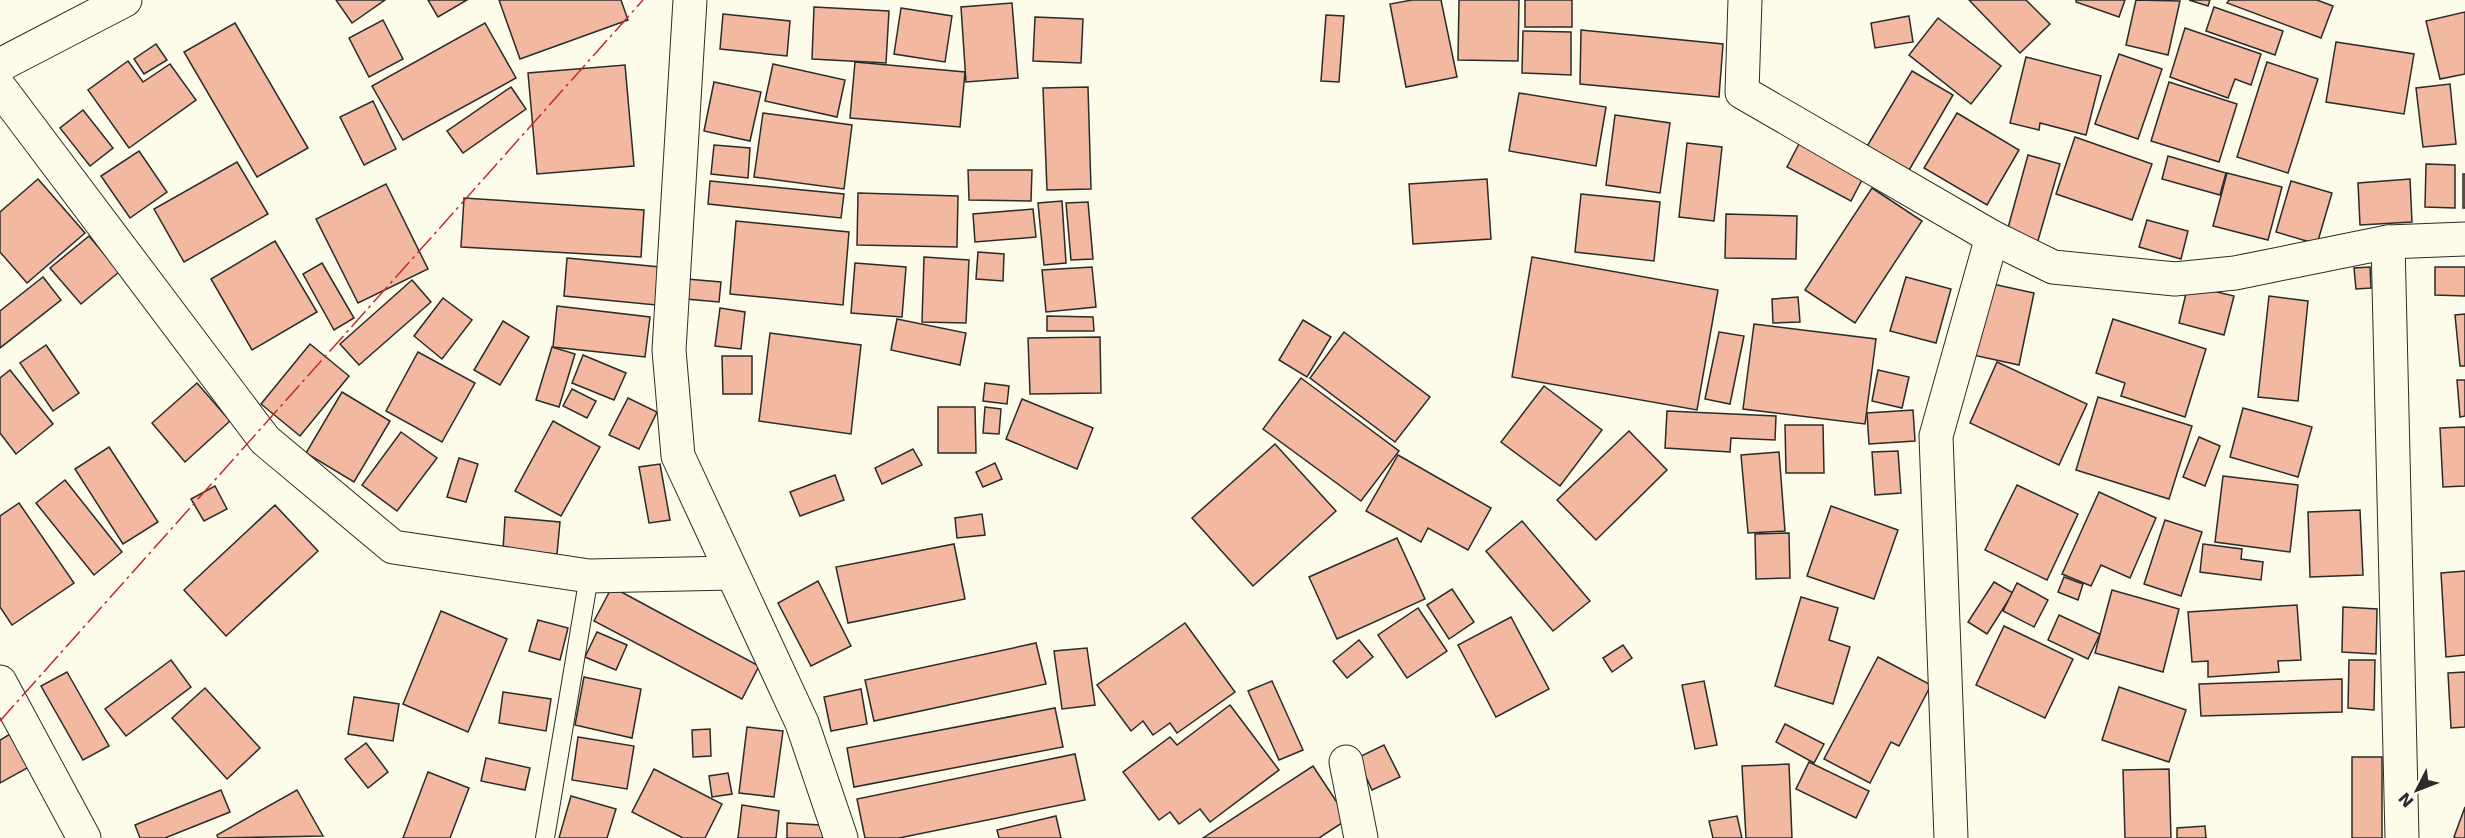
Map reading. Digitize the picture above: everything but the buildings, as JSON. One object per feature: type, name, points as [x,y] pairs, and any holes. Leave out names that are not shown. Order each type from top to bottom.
[{"type":"street","points":[[0,65],[124,0]]},
{"type":"street","points":[[690,0],[669,350],[678,456],[802,723],[841,838]]},
{"type":"street","points":[[1745,0],[1742,92],[1992,237],[2053,267],[2175,279],[2235,273],[2388,242],[2465,239]]},
{"type":"street","points":[[0,88],[265,440],[393,547],[589,576],[732,573]]},
{"type":"street","points":[[1951,838],[1936,436],[1992,237]]},
{"type":"street","points":[[2388,242],[2402,838]]},
{"type":"street","points":[[0,682],[84,838]]},
{"type":"street","points":[[1346,762],[1361,838]]},
{"type":"lane","points":[[544,838],[589,576]]},
{"type":"power","points":[[0,721],[643,0]]}]
